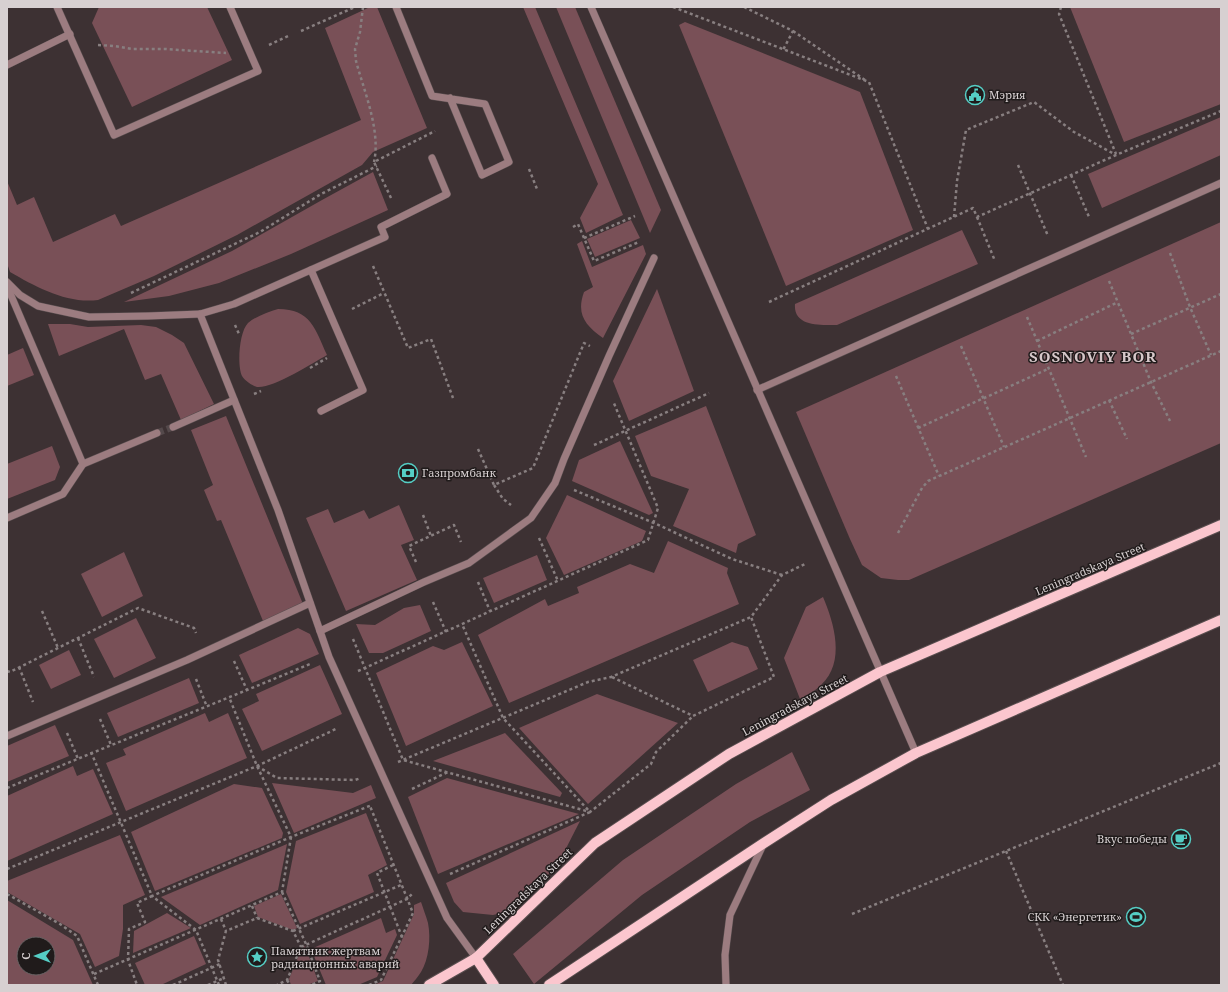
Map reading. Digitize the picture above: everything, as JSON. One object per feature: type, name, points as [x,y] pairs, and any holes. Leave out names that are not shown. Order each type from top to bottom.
[{"type":"main road","name":"Leningradskaya Street","points":[[429,985],[476,958],[595,843],[729,754],[880,672],[1221,525]]},
{"type":"main road","points":[[549,985],[831,800],[916,753],[1221,620]]},
{"type":"main road","points":[[476,958],[494,985]]},
{"type":"street","points":[[58,7],[114,134],[258,71],[230,7]]},
{"type":"street","points":[[396,7],[432,96],[450,98],[485,104],[509,162],[482,175],[450,98]]},
{"type":"street","points":[[591,7],[916,753]]},
{"type":"street","points":[[7,65],[70,34]]},
{"type":"street","points":[[7,282],[20,295],[38,306],[89,317],[200,314],[234,304],[385,237],[381,227],[447,194],[432,158]]},
{"type":"street","points":[[757,390],[1221,183]]},
{"type":"street","points":[[320,631],[424,582],[469,563],[531,518],[555,482],[609,356],[654,258]]},
{"type":"street","points":[[311,270],[363,390],[321,411]]},
{"type":"street","points":[[7,286],[83,464]]},
{"type":"street","points":[[200,314],[278,510],[329,656],[356,719],[393,797],[447,918],[476,958]]},
{"type":"street","points":[[173,427],[234,400]]},
{"type":"street","points":[[7,518],[63,494],[83,464],[158,434]]},
{"type":"street","points":[[7,736],[204,652],[310,603]]},
{"type":"street","points":[[726,985],[725,955],[730,915],[764,843]]},
{"type":"path","points":[[301,31],[355,7]]},
{"type":"path","points":[[363,7],[360,32],[355,49],[356,61],[376,134],[377,151],[374,162]]},
{"type":"path","points":[[673,7],[869,82]]},
{"type":"path","points":[[744,7],[793,30],[869,82],[928,229]]},
{"type":"path","points":[[1061,7],[1059,14],[1116,155]]},
{"type":"path","points":[[783,50],[793,30]]},
{"type":"path","points":[[75,46],[114,46],[133,49],[165,49],[251,54]]},
{"type":"path","points":[[954,217],[957,181],[966,130],[1034,102],[1074,132],[1116,155]]},
{"type":"path","points":[[977,217],[1116,155],[1221,111]]},
{"type":"path","points":[[374,162],[435,131]]},
{"type":"path","points":[[374,162],[386,188]]},
{"type":"path","points":[[125,296],[260,232],[321,194],[377,166]]},
{"type":"path","points":[[1018,166],[1048,236]]},
{"type":"path","points":[[1071,175],[1089,217]]},
{"type":"path","points":[[768,302],[973,208],[994,257]]},
{"type":"path","points":[[584,238],[635,216]]},
{"type":"path","points":[[573,227],[578,224],[594,261],[645,239]]},
{"type":"path","points":[[1170,253],[1190,307],[1211,355]]},
{"type":"path","points":[[372,262],[408,348],[430,339],[453,398]]},
{"type":"path","points":[[1109,281],[1170,421]]},
{"type":"path","points":[[351,310],[384,293]]},
{"type":"path","points":[[1131,334],[1221,294]]},
{"type":"path","points":[[1037,341],[1118,302]]},
{"type":"path","points":[[1027,317],[1086,457]]},
{"type":"path","points":[[494,485],[533,468],[584,343],[609,356]]},
{"type":"path","points":[[961,346],[1004,447]]},
{"type":"path","points":[[898,533],[922,488],[928,481],[1221,351]]},
{"type":"path","points":[[310,368],[332,355]]},
{"type":"path","points":[[918,428],[1048,369]]},
{"type":"path","points":[[896,376],[939,476]]},
{"type":"path","points":[[589,447],[709,393]]},
{"type":"path","points":[[364,668],[648,540],[658,508],[611,396]]},
{"type":"path","points":[[1109,400],[1126,439]]},
{"type":"path","points":[[478,449],[494,485],[503,499],[520,512],[531,518]]},
{"type":"path","points":[[569,488],[654,523],[732,560],[782,575]]},
{"type":"path","points":[[423,515],[430,536]]},
{"type":"path","points":[[424,582],[410,546],[430,536],[454,526],[469,563]]},
{"type":"path","points":[[547,556],[558,581]]},
{"type":"path","points":[[257,766],[277,778],[354,780],[588,682],[612,677],[751,618],[782,575],[805,564]]},
{"type":"path","points":[[477,580],[490,610]]},
{"type":"path","points":[[432,599],[446,632]]},
{"type":"path","points":[[7,671],[10,672],[138,608],[194,628],[204,652]]},
{"type":"path","points":[[42,611],[58,648]]},
{"type":"path","points":[[444,877],[590,812],[651,764],[656,752],[693,716],[774,677],[751,618]]},
{"type":"path","points":[[344,619],[403,760]]},
{"type":"path","points":[[462,624],[503,718],[590,812]]},
{"type":"path","points":[[78,638],[102,696]]},
{"type":"path","points":[[233,658],[247,690]]},
{"type":"path","points":[[7,788],[78,759],[91,752],[207,707],[315,662]]},
{"type":"path","points":[[19,667],[42,722]]},
{"type":"path","points":[[194,675],[207,707]]},
{"type":"path","points":[[612,677],[693,716]]},
{"type":"path","points":[[228,697],[257,766],[291,837],[282,892],[306,944],[320,981],[311,985]]},
{"type":"path","points":[[99,717],[111,745]]},
{"type":"path","points":[[7,869],[257,766],[356,719]]},
{"type":"path","points":[[66,730],[78,759]]},
{"type":"path","points":[[91,752],[152,896],[196,930],[219,985]]},
{"type":"path","points":[[403,760],[590,812]]},
{"type":"path","points":[[852,914],[1221,763]]},
{"type":"path","points":[[137,985],[128,960],[129,929],[145,922],[138,903],[291,837],[393,797],[448,772]]},
{"type":"path","points":[[370,806],[413,913],[381,980],[370,985]]},
{"type":"path","points":[[1006,851],[1062,985]]},
{"type":"path","points":[[393,865],[377,873],[402,937]]},
{"type":"path","points":[[226,931],[257,918],[294,931],[401,885]]},
{"type":"path","points":[[277,985],[287,980],[301,947],[407,899],[415,891]]},
{"type":"path","points":[[94,974],[282,892]]},
{"type":"path","points":[[7,894],[60,924],[77,936],[98,985]]},
{"type":"path","points":[[252,906],[257,918]]},
{"type":"path","points":[[221,919],[226,931],[218,960],[226,985]]},
{"type":"path","points":[[294,931],[301,947]]},
{"type":"path","points":[[173,985],[220,964]]},
{"type":"path","points":[[208,985],[224,978]]},
{"type":"path","points":[[287,980],[290,985]]},
{"type":"shaded area","points":[[99,7],[207,7],[232,60],[132,107],[92,23]]},
{"type":"shaded area","points":[[370,7],[377,7],[427,128],[373,152],[362,165],[237,235],[154,276],[98,300],[86,301],[63,297],[41,289],[10,272],[7,263],[7,181],[17,205],[34,197],[53,242],[115,214],[121,226],[361,120],[325,28]]},
{"type":"shaded area","points":[[523,7],[535,7],[623,215],[586,233],[580,218],[598,184]]},
{"type":"shaded area","points":[[556,7],[575,7],[661,210],[650,233]]},
{"type":"shaded area","points":[[1070,7],[1221,7],[1221,104],[1124,142]]},
{"type":"shaded area","points":[[685,22],[860,92],[913,230],[786,286],[679,25]]},
{"type":"shaded area","points":[[1221,117],[1221,155],[1102,208],[1088,174]]},
{"type":"shaded area","points":[[373,172],[388,210],[291,254],[219,283],[169,296],[124,302],[232,251]]},
{"type":"shaded area","points":[[631,220],[640,238],[595,257],[587,239]]},
{"type":"shaded area","points":[[1221,222],[1221,443],[909,580],[881,578],[862,565],[796,412]]},
{"type":"shaded area","points":[[962,230],[978,264],[837,325],[809,323],[798,317],[795,304]]},
{"type":"shaded area","points":[[582,241],[592,267],[643,245],[646,254],[603,338],[587,324],[582,313],[581,307],[584,292],[593,287],[577,244]]},
{"type":"shaded area","points":[[657,289],[694,391],[629,421],[613,381]]},
{"type":"shaded area","points":[[278,309],[289,310],[305,317],[315,329],[327,355],[282,380],[264,387],[257,387],[245,380],[240,371],[239,357],[241,341],[245,327],[248,323],[263,314]]},
{"type":"shaded area","points":[[48,324],[70,324],[88,327],[141,325],[156,327],[184,343],[214,404],[181,420],[161,374],[145,380],[124,329],[59,356]]},
{"type":"shaded area","points":[[23,348],[34,375],[7,386],[7,355]]},
{"type":"shaded area","points":[[706,406],[756,535],[738,544],[736,553],[673,526],[689,489],[651,476],[635,436]]},
{"type":"shaded area","points":[[226,416],[303,604],[263,621],[221,520],[217,521],[204,490],[213,485],[191,430]]},
{"type":"shaded area","points":[[620,441],[653,513],[649,515],[572,481],[579,460]]},
{"type":"shaded area","points":[[52,446],[60,467],[55,480],[7,499],[7,464]]},
{"type":"shaded area","points":[[567,495],[646,531],[642,541],[564,575],[546,538]]},
{"type":"shaded area","points":[[399,505],[414,540],[401,545],[417,580],[346,611],[306,518],[328,509],[334,523],[364,510],[369,519]]},
{"type":"shaded area","points":[[668,541],[728,568],[727,573],[739,604],[509,703],[478,635],[545,599],[548,606],[579,593],[577,587],[630,564],[654,573]]},
{"type":"shaded area","points":[[124,552],[143,596],[102,617],[81,574]]},
{"type":"shaded area","points":[[537,555],[547,580],[494,603],[483,578]]},
{"type":"shaded area","points":[[823,597],[834,630],[836,654],[829,676],[814,691],[800,699],[784,658],[806,607]]},
{"type":"shaded area","points":[[420,605],[431,631],[383,653],[369,653],[356,624],[375,625],[404,608]]},
{"type":"shaded area","points":[[136,618],[156,658],[114,678],[94,639]]},
{"type":"shaded area","points":[[298,628],[310,634],[319,654],[252,683],[239,655]]},
{"type":"shaded area","points":[[462,642],[493,706],[406,746],[376,673],[433,646],[444,650]]},
{"type":"shaded area","points":[[732,642],[748,647],[758,669],[708,692],[693,660]]},
{"type":"shaded area","points":[[69,650],[81,675],[51,689],[39,665]]},
{"type":"shaded area","points":[[320,665],[342,714],[262,751],[242,709],[259,701],[256,694]]},
{"type":"shaded area","points":[[189,678],[199,703],[118,737],[107,713]]},
{"type":"shaded area","points":[[597,694],[678,723],[588,804],[519,728]]},
{"type":"shaded area","points":[[205,713],[209,722],[228,713],[247,758],[126,811],[106,763],[126,755],[123,749]]},
{"type":"shaded area","points":[[55,725],[69,756],[7,782],[7,746]]},
{"type":"shaded area","points":[[505,733],[562,793],[560,797],[433,761]]},
{"type":"shaded area","points":[[792,752],[810,790],[750,822],[642,895],[534,984],[513,954],[623,860],[736,784]]},
{"type":"shaded area","points":[[73,766],[77,776],[93,769],[113,814],[7,861],[7,796]]},
{"type":"shaded area","points":[[447,778],[579,814],[438,874],[408,797]]},
{"type":"shaded area","points":[[272,783],[353,793],[371,785],[376,798],[294,833]]},
{"type":"shaded area","points":[[234,784],[262,788],[283,833],[282,838],[155,891],[131,832]]},
{"type":"shaded area","points":[[366,813],[387,865],[368,875],[374,892],[300,924],[286,892],[296,841]]},
{"type":"shaded area","points":[[580,821],[556,868],[502,913],[493,915],[463,912],[454,902],[446,883]]},
{"type":"shaded area","points":[[120,835],[145,895],[123,905],[123,929],[119,956],[95,967],[80,934],[7,892],[7,881]]},
{"type":"shaded area","points":[[287,844],[278,890],[200,925],[161,897]]},
{"type":"shaded area","points":[[281,894],[297,928],[293,930],[258,917],[254,906]]},
{"type":"shaded area","points":[[7,900],[73,940],[93,985],[7,985]]},
{"type":"shaded area","points":[[421,902],[428,923],[429,935],[428,955],[424,967],[411,985],[374,985],[383,981],[414,914],[414,905]]},
{"type":"shaded area","points":[[167,913],[191,928],[133,953],[134,931]]},
{"type":"shaded area","points":[[381,918],[386,933],[395,929],[397,935],[377,977],[358,985],[326,985],[311,949]]},
{"type":"shaded area","points":[[194,936],[206,964],[161,985],[145,985],[135,963]]},
{"type":"shaded area","points":[[305,946],[318,981],[307,985],[291,985],[289,979],[302,948]]},
{"type":"tunnel","points":[[157,433],[173,427]]},
{"type":"place","name":"Мэрия","points":[[975,95]]},
{"type":"place","name":"Газпромбанк","points":[[408,473]]},
{"type":"place","name":"Вкус победы","points":[[1181,839]]},
{"type":"place","name":"СКК «Энергетик»","points":[[1136,917]]},
{"type":"place","name":"Памятник жертвам радиационных аварий","points":[[257,957]]},
{"type":"district","name":"SOSNOVIY BOR","points":[[1093,357]]}]
